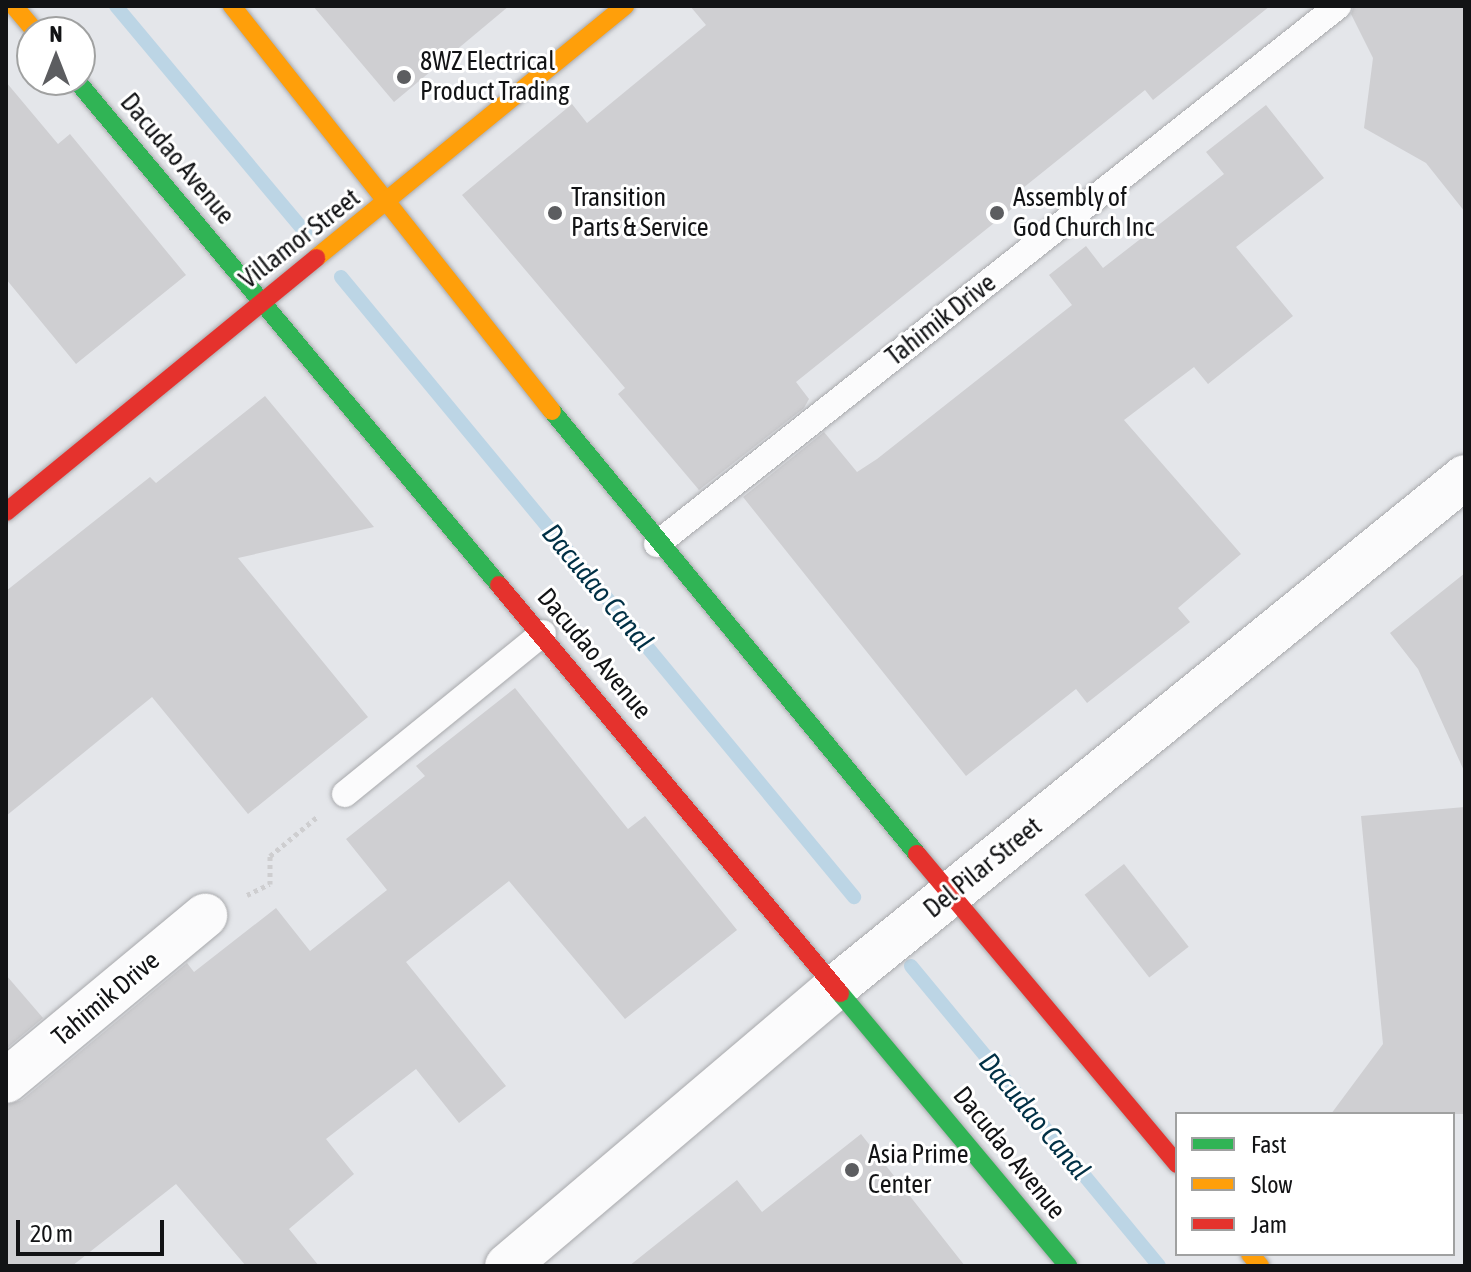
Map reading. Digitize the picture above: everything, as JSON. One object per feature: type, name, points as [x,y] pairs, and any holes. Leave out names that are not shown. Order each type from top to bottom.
[{"type":"main road","points":[[232,6],[657,544],[953,893],[1175,1162]]},
{"type":"main road","name":"Villamor Street","points":[[6,512],[388,203],[625,6]]},
{"type":"main road","name":"Dacudao Avenue","points":[[90,96],[838,985],[1068,1266]]},
{"type":"street","name":"Del Pilar Street","points":[[507,1266],[838,985],[1465,477]]},
{"type":"street","name":"Tahimik Drive","points":[[6,1081],[205,916]]},
{"type":"lane","name":"Tahimik Drive","points":[[657,544],[1338,6]]},
{"type":"lane","points":[[345,794],[543,633]]},
{"type":"path","points":[[205,916],[270,884],[270,856],[345,794]]},
{"type":"building","points":[[313,6],[509,6],[394,102]]},
{"type":"building","points":[[690,6],[1270,6],[1153,100],[1145,90],[1023,188],[1029,195],[796,382],[809,399],[804,408],[699,490],[618,394],[625,388],[462,195],[572,104],[587,123],[706,25]]},
{"type":"building","points":[[1354,6],[1465,6],[1465,212],[1426,163],[1364,128],[1373,58],[1351,14]]},
{"type":"building","points":[[6,82],[58,144],[70,134],[186,275],[76,364],[6,279]]},
{"type":"building","points":[[1266,105],[1324,178],[1236,247],[1293,316],[1208,384],[1194,367],[1124,420],[1241,554],[1178,608],[1190,622],[1087,703],[1076,689],[966,776],[743,497],[824,432],[857,472],[877,459],[1072,305],[1049,275],[1086,246],[1103,268],[1224,174],[1206,152]]},
{"type":"building","points":[[265,396],[374,527],[238,558],[368,717],[248,814],[152,697],[6,816],[6,591],[150,477],[156,483]]},
{"type":"building","points":[[1465,573],[1465,773],[1418,669],[1390,633]]},
{"type":"building","points":[[515,688],[628,829],[645,816],[737,930],[625,1019],[509,881],[406,962],[506,1086],[459,1123],[416,1069],[326,1139],[354,1174],[289,1229],[319,1266],[246,1266],[176,1184],[72,1266],[6,1266],[6,1105],[22,1100],[187,963],[194,972],[276,908],[310,951],[387,890],[346,839],[425,776],[416,766]]},
{"type":"building","points":[[1465,807],[1465,1114],[1332,1112],[1383,1044],[1361,816]]},
{"type":"building","points":[[1124,864],[1189,947],[1149,978],[1085,895]]},
{"type":"building","points":[[6,975],[43,1018],[6,1049]]},
{"type":"building","name":"Asia Prime Center","points":[[861,1134],[965,1266],[629,1266],[737,1180],[762,1212]]},
{"type":"waterway","name":"Dacudao Canal","points":[[116,6],[305,232]]},
{"type":"waterway","name":"Dacudao Canal","points":[[341,277],[854,897]]},
{"type":"waterway","name":"Dacudao Canal","points":[[911,966],[1159,1266]]},
{"type":"traffic: fast","points":[[89,96],[499,585]]},
{"type":"traffic: fast","points":[[552,411],[917,854]]},
{"type":"traffic: fast","points":[[840,993],[1068,1266]]},
{"type":"traffic: slow","points":[[14,6],[22,16]]},
{"type":"traffic: slow","points":[[232,6],[552,411]]},
{"type":"traffic: slow","points":[[316,258],[625,6]]},
{"type":"traffic: slow","points":[[1252,1256],[1260,1266]]},
{"type":"traffic: jam","points":[[6,512],[316,258]]},
{"type":"traffic: jam","points":[[499,585],[840,993]]},
{"type":"traffic: jam","points":[[917,854],[1175,1162]]},
{"type":"place","name":"8WZ Electrical Product Trading","points":[[404,77]]},
{"type":"place","name":"Transition Parts & Service","points":[[555,213]]},
{"type":"place","name":"Assembly of God Church Inc","points":[[997,213]]},
{"type":"place","name":"Asia Prime Center","points":[[852,1170]]}]
